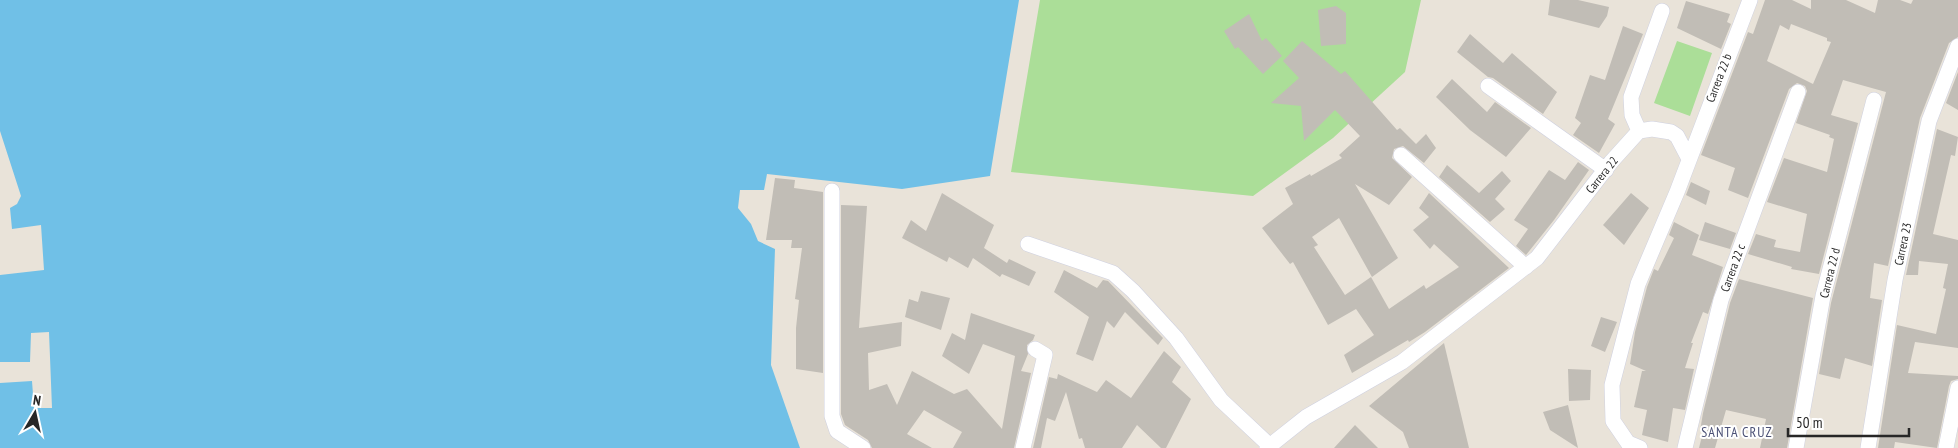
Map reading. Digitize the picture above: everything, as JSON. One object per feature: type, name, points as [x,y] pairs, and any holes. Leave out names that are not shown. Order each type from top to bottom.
[{"type":"street","name":"Carrera 22 b","points":[[1688,157],[1750,0]]},
{"type":"street","points":[[1640,448],[1628,442],[1613,421],[1612,385],[1638,284],[1677,192],[1688,157],[1677,136],[1670,132],[1652,129],[1639,132],[1632,114],[1631,97],[1662,12]]},
{"type":"street","name":"Carrera 23","points":[[1868,448],[1895,280],[1930,121],[1958,46]]},
{"type":"street","points":[[1488,86],[1606,170]]},
{"type":"street","name":"Carrera 22 c","points":[[1685,448],[1721,300],[1798,92]]},
{"type":"street","name":"Carrera 22 d","points":[[1796,448],[1823,296],[1874,100]]},
{"type":"street","name":"Carrera 22","points":[[1268,446],[1306,417],[1402,362],[1537,258],[1606,170],[1639,132]]},
{"type":"street","points":[[1401,155],[1526,267]]},
{"type":"street","points":[[832,191],[832,416],[837,431],[863,448]]},
{"type":"street","points":[[1028,244],[1113,273],[1133,291],[1176,338],[1221,400],[1268,446]]},
{"type":"street","points":[[1023,448],[1046,355],[1035,349]]},
{"type":"street","points":[[1946,448],[1958,388]]},
{"type":"green space","points":[[1040,0],[1421,0],[1405,72],[1333,138],[1253,196],[1011,172]]},
{"type":"green space","points":[[1677,41],[1712,53],[1690,116],[1654,103]]},
{"type":"water","points":[[0,0],[1019,0],[990,176],[902,189],[767,174],[764,190],[740,190],[738,208],[751,224],[758,241],[775,249],[771,365],[800,448],[0,448],[0,275],[44,270],[41,225],[12,229],[10,208],[17,204],[21,196],[0,131]]},
{"type":"pier","points":[[49,332],[52,408],[34,408],[32,381],[0,383],[0,362],[30,362],[31,333]]},
{"type":"building","points":[[1550,0],[1578,0],[1609,7],[1607,16],[1599,28],[1548,15]]},
{"type":"building","points":[[1765,0],[1792,0],[1811,9],[1811,0],[1846,0],[1875,13],[1878,0],[1900,0],[1911,4],[1913,0],[1958,0],[1958,37],[1949,43],[1920,118],[1888,266],[1874,263],[1870,298],[1882,300],[1872,366],[1845,358],[1840,379],[1819,374],[1831,303],[1886,92],[1843,80],[1831,115],[1858,123],[1819,274],[1791,269],[1792,267],[1748,254],[1756,234],[1776,240],[1774,247],[1800,252],[1807,214],[1767,202],[1784,158],[1827,172],[1834,139],[1829,137],[1830,135],[1796,123],[1807,91],[1805,86],[1797,83],[1789,89],[1748,198],[1728,190],[1735,168],[1701,155],[1748,32],[1753,34]],"holes":[[[1791,24],[1827,38],[1827,41],[1831,42],[1813,84],[1767,61],[1780,25],[1789,30]]]},
{"type":"building","points":[[1686,1],[1730,14],[1727,22],[1731,24],[1721,49],[1677,28]]},
{"type":"building","points":[[1336,6],[1346,13],[1346,44],[1321,46],[1318,10]]},
{"type":"building","points":[[1249,14],[1262,41],[1266,38],[1282,56],[1263,74],[1238,47],[1235,49],[1224,31]]},
{"type":"building","points":[[1623,26],[1643,34],[1608,119],[1615,124],[1599,153],[1573,135],[1581,123],[1575,118],[1590,75],[1605,80]]},
{"type":"building","points":[[1470,34],[1503,63],[1512,53],[1557,92],[1543,114],[1493,78],[1488,77],[1457,52]]},
{"type":"building","points":[[1302,41],[1341,74],[1345,71],[1397,130],[1400,128],[1416,144],[1426,134],[1436,148],[1424,163],[1403,146],[1394,149],[1392,158],[1412,177],[1389,205],[1355,184],[1398,258],[1372,277],[1339,218],[1312,237],[1318,245],[1314,247],[1345,295],[1371,277],[1389,309],[1424,285],[1426,289],[1459,267],[1434,244],[1430,249],[1413,230],[1429,217],[1419,208],[1429,193],[1509,268],[1425,332],[1352,373],[1344,355],[1374,335],[1356,309],[1328,325],[1293,262],[1290,264],[1262,228],[1293,204],[1285,188],[1342,158],[1339,155],[1360,136],[1335,110],[1304,141],[1301,106],[1271,103],[1299,78],[1283,61]]},
{"type":"building","points":[[1958,72],[1958,110],[1946,103]]},
{"type":"building","points":[[1452,79],[1487,112],[1495,102],[1531,128],[1506,157],[1470,130],[1436,97]]},
{"type":"building","points":[[1937,129],[1958,137],[1955,156],[1951,155],[1933,234],[1958,240],[1958,348],[1915,342],[1908,373],[1958,376],[1958,379],[1951,381],[1949,386],[1937,448],[1895,442],[1894,448],[1878,448],[1897,325],[1936,334],[1946,289],[1943,288],[1948,264],[1919,261],[1918,275],[1906,275]]},
{"type":"building","points":[[1578,162],[1589,170],[1554,220],[1526,255],[1516,246],[1528,229],[1514,220],[1549,170],[1565,180]]},
{"type":"building","points":[[1447,165],[1479,193],[1502,171],[1511,181],[1495,199],[1505,209],[1490,222],[1439,177]]},
{"type":"building","points":[[775,178],[795,180],[794,188],[823,192],[823,373],[796,369],[796,328],[799,300],[795,299],[802,248],[791,248],[792,240],[766,240]]},
{"type":"building","points":[[1691,182],[1710,191],[1706,205],[1686,195]]},
{"type":"building","points":[[942,193],[994,225],[984,248],[1007,263],[1009,259],[1036,272],[1029,286],[1002,274],[1000,277],[973,258],[968,268],[949,257],[947,262],[902,238],[911,220],[926,231]]},
{"type":"building","points":[[1631,193],[1649,208],[1624,245],[1603,225]]},
{"type":"building","points":[[841,205],[867,206],[859,328],[902,322],[901,346],[868,353],[869,390],[887,384],[897,405],[912,371],[954,394],[967,389],[1002,429],[1015,356],[983,344],[969,374],[942,356],[952,333],[965,340],[971,313],[1035,335],[1033,340],[1027,345],[1028,354],[1021,371],[1031,373],[1014,448],[953,448],[962,432],[924,410],[907,434],[932,448],[872,448],[868,440],[845,425],[841,414]]},
{"type":"building","points":[[1674,222],[1699,235],[1692,255],[1723,267],[1708,314],[1703,312],[1691,343],[1693,343],[1685,368],[1694,369],[1685,410],[1673,408],[1668,442],[1642,435],[1647,410],[1634,407],[1642,371],[1646,371],[1630,364],[1635,332],[1647,287],[1654,269],[1658,271],[1674,238],[1669,235]]},
{"type":"building","points":[[1705,222],[1736,233],[1730,249],[1699,240]]},
{"type":"building","points":[[1064,270],[1097,288],[1103,280],[1108,281],[1163,338],[1158,345],[1125,312],[1114,328],[1107,321],[1093,361],[1076,354],[1089,317],[1054,292]]},
{"type":"building","points":[[1739,279],[1813,298],[1787,448],[1760,448],[1766,419],[1726,410],[1715,448],[1699,448],[1703,432],[1700,431],[1703,413],[1730,303]]},
{"type":"building","points":[[921,291],[950,298],[941,330],[905,317],[909,299],[918,302]]},
{"type":"building","points":[[1601,317],[1617,322],[1605,352],[1591,346]]},
{"type":"building","points":[[1444,343],[1469,448],[1409,448],[1403,432],[1369,406]]},
{"type":"building","points":[[1164,351],[1181,367],[1172,382],[1191,399],[1166,448],[1161,448],[1137,425],[1122,448],[1085,448],[1082,438],[1079,439],[1066,392],[1055,421],[1047,418],[1041,448],[1033,448],[1049,377],[1057,379],[1058,374],[1097,392],[1106,380],[1131,398]]},
{"type":"building","points":[[1568,369],[1591,370],[1590,400],[1569,401]]},
{"type":"building","points":[[1568,405],[1578,448],[1550,430],[1543,412]]},
{"type":"building","points":[[1355,425],[1378,448],[1334,448]]},
{"type":"district","name":"SANTA CRUZ","points":[[1737,432]]}]
